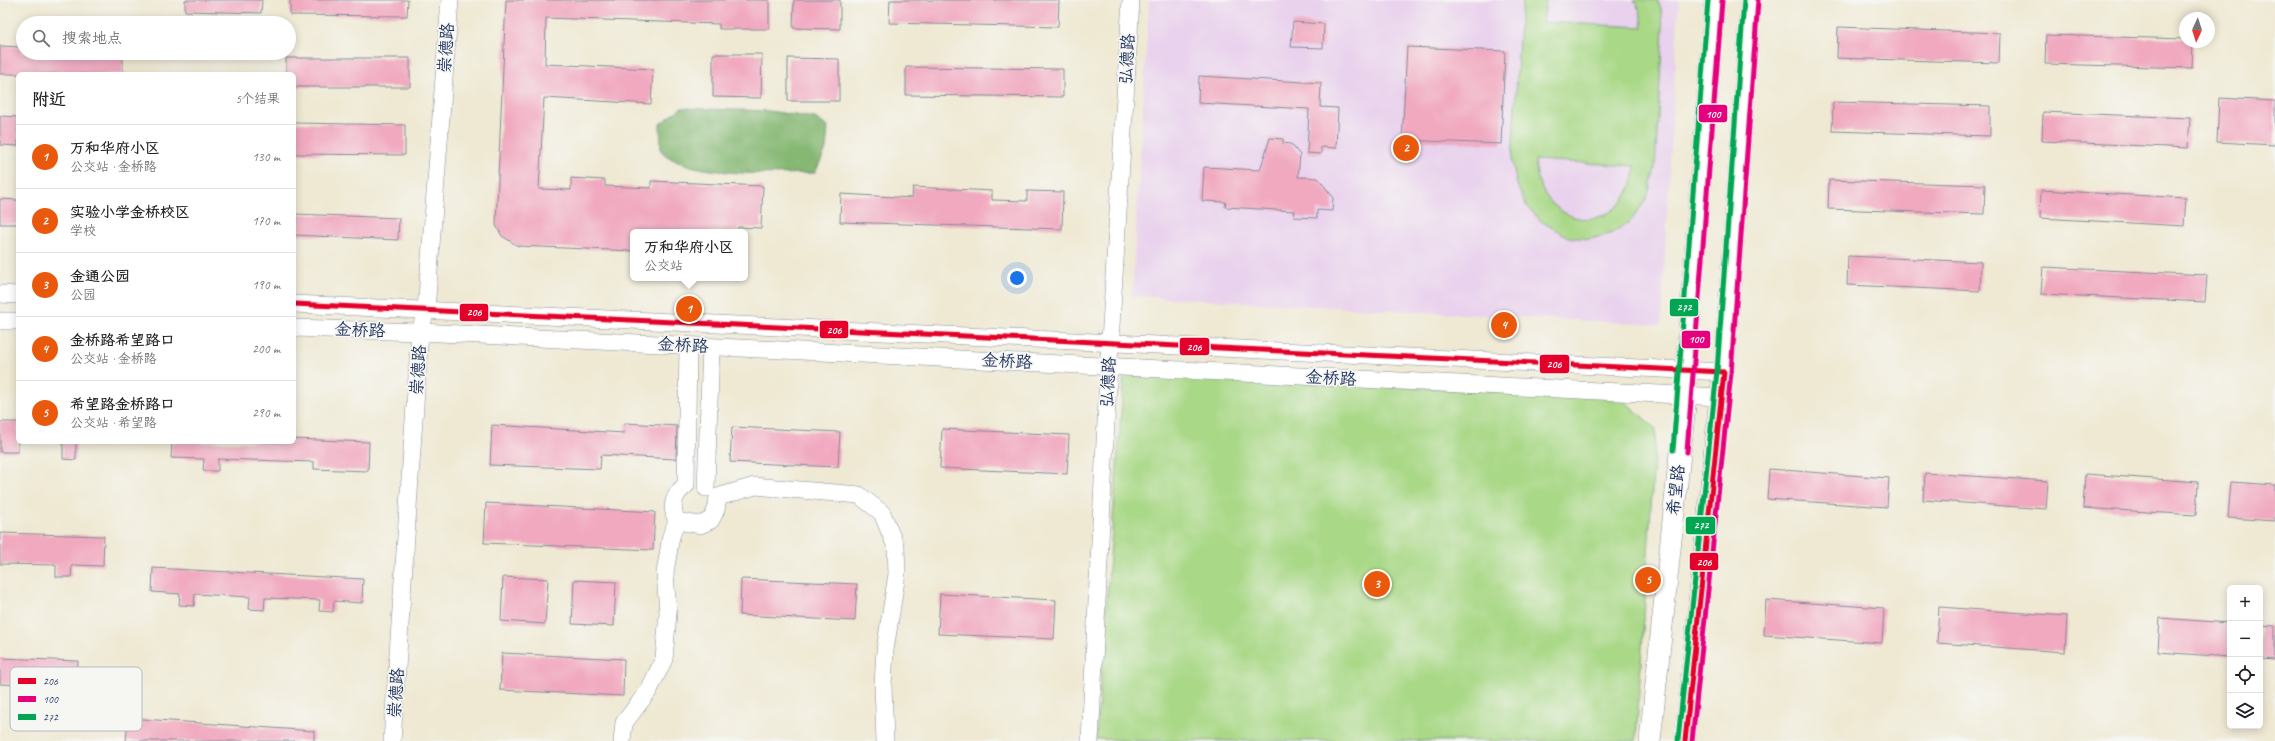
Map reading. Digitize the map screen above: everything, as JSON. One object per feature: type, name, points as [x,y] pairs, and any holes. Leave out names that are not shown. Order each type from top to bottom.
[{"type":"main road","name":"希望路","points":[[1650,741],[1686,396],[1686,369],[1715,0]]},
{"type":"main road","name":"希望路","points":[[1685,741],[1720,397],[1724,372],[1751,0]]},
{"type":"street","name":"崇德路","points":[[392,741],[420,332],[426,310],[450,0]]},
{"type":"street","name":"弘德路","points":[[1090,741],[1110,342],[1131,0]]},
{"type":"street","points":[[0,294],[16,295]]},
{"type":"street","name":"金桥路","points":[[296,304],[1724,372]]},
{"type":"street","points":[[0,321],[16,321]]},
{"type":"street","name":"金桥路","points":[[296,328],[420,332],[1720,397]]},
{"type":"street","points":[[686,485],[688,346]]},
{"type":"street","points":[[677,521],[700,525],[711,520],[716,510],[712,493],[711,347]]},
{"type":"street","points":[[622,741],[624,723],[649,690],[664,659],[668,613],[665,574],[671,536],[677,521],[674,515],[673,504],[676,492],[686,485],[696,484],[712,493],[755,486],[859,495],[882,513],[896,547],[897,574],[885,650],[883,685],[885,741]]},
{"type":"shaded area","points":[[1149,0],[1679,0],[1661,325],[1132,296]]},
{"type":"green space","points":[[1523,0],[1546,0],[1543,22],[1643,27],[1640,11],[1634,0],[1657,0],[1661,8],[1663,28],[1655,169],[1647,198],[1630,222],[1610,234],[1590,239],[1568,237],[1541,221],[1525,204],[1517,185],[1512,161],[1520,20]],"holes":[[[1535,160],[1635,166],[1631,184],[1624,199],[1613,210],[1600,217],[1585,219],[1570,216],[1556,207],[1544,193],[1540,185]]]},
{"type":"green space","points":[[681,108],[769,111],[815,118],[828,127],[826,149],[815,173],[757,174],[711,170],[691,166],[673,160],[661,151],[660,124]]},
{"type":"green space","points":[[1124,374],[1620,397],[1656,429],[1636,741],[1143,741],[1096,739]]},
{"type":"building","points":[[185,0],[262,0],[261,13],[185,11]]},
{"type":"building","points":[[290,0],[408,0],[407,16],[290,15]]},
{"type":"building","points":[[506,0],[769,0],[769,29],[719,29],[719,24],[546,18],[545,64],[653,69],[651,104],[544,98],[539,189],[571,190],[571,178],[605,180],[605,186],[651,188],[651,181],[763,186],[761,228],[630,229],[630,251],[518,246],[502,236],[496,225]]},
{"type":"building","points":[[794,0],[840,0],[840,29],[793,28]]},
{"type":"building","points":[[890,0],[1059,0],[1058,27],[889,23]]},
{"type":"building","points":[[1293,22],[1324,24],[1323,48],[1291,47]]},
{"type":"building","points":[[1838,27],[2000,33],[1999,63],[1837,58]]},
{"type":"building","points":[[2046,35],[2179,39],[2179,48],[2193,48],[2192,68],[2045,64]]},
{"type":"building","points":[[0,46],[16,47],[16,60],[123,60],[123,72],[16,72],[16,74],[0,74]]},
{"type":"building","points":[[1407,47],[1505,51],[1501,144],[1402,140]]},
{"type":"building","points":[[713,54],[762,54],[761,98],[713,97]]},
{"type":"building","points":[[296,58],[410,58],[410,87],[296,87],[296,72],[286,72],[286,60],[296,60]]},
{"type":"building","points":[[788,58],[839,59],[839,101],[788,101]]},
{"type":"building","points":[[906,67],[1063,69],[1063,97],[906,95]]},
{"type":"building","points":[[1199,76],[1321,83],[1320,107],[1338,108],[1336,148],[1321,147],[1321,154],[1307,153],[1309,109],[1198,103]]},
{"type":"building","points":[[2219,98],[2275,101],[2275,145],[2217,142]]},
{"type":"building","points":[[1833,102],[1990,106],[1990,136],[1832,131]]},
{"type":"building","points":[[2043,112],[2190,118],[2188,148],[2042,141]]},
{"type":"building","points":[[0,116],[16,117],[16,146],[0,145]]},
{"type":"building","points":[[296,123],[405,125],[405,155],[296,154]]},
{"type":"building","points":[[1270,138],[1283,139],[1283,143],[1291,144],[1300,155],[1298,177],[1318,178],[1333,197],[1332,211],[1317,210],[1317,218],[1294,217],[1295,211],[1225,207],[1226,202],[1202,201],[1204,167],[1260,170]]},
{"type":"building","points":[[1829,180],[1985,185],[1984,214],[1828,209]]},
{"type":"building","points":[[913,187],[992,191],[992,200],[1027,201],[1027,191],[1063,192],[1062,229],[840,222],[841,194],[912,198]]},
{"type":"building","points":[[2041,190],[2186,198],[2184,226],[2040,218]]},
{"type":"building","points":[[0,199],[16,200],[16,224],[0,224]]},
{"type":"building","points":[[296,214],[399,218],[398,240],[296,235]]},
{"type":"building","points":[[1848,256],[1981,262],[1980,291],[1847,285]]},
{"type":"building","points":[[2043,267],[2207,275],[2205,302],[2041,294]]},
{"type":"building","points":[[0,422],[16,422],[16,444],[18,444],[18,452],[0,452]]},
{"type":"building","points":[[625,423],[677,426],[676,459],[601,455],[600,469],[490,465],[492,425],[624,433]]},
{"type":"building","points":[[732,427],[840,432],[838,467],[730,462]]},
{"type":"building","points":[[942,429],[1069,435],[1067,474],[940,468]]},
{"type":"building","points":[[296,439],[369,442],[368,471],[314,469],[314,462],[218,459],[218,471],[203,471],[204,459],[171,458],[172,444],[296,444]]},
{"type":"building","points":[[63,444],[76,444],[76,460],[63,459]]},
{"type":"building","points":[[1769,469],[1889,478],[1887,507],[1767,499]]},
{"type":"building","points":[[1925,473],[2048,481],[2046,509],[1923,500]]},
{"type":"building","points":[[2085,474],[2198,482],[2196,515],[2083,508]]},
{"type":"building","points":[[2231,482],[2275,485],[2275,521],[2228,518]]},
{"type":"building","points":[[486,503],[655,512],[653,550],[484,543]]},
{"type":"building","points":[[0,533],[104,536],[103,566],[72,565],[71,577],[56,577],[56,565],[0,564]]},
{"type":"building","points":[[153,568],[363,579],[362,603],[334,601],[333,612],[319,611],[320,600],[265,598],[264,610],[249,609],[250,597],[195,594],[194,606],[179,605],[180,594],[152,592]]},
{"type":"building","points":[[503,577],[548,579],[545,624],[501,621]]},
{"type":"building","points":[[741,579],[857,584],[855,621],[740,615]]},
{"type":"building","points":[[574,580],[616,582],[614,626],[572,624]]},
{"type":"building","points":[[940,594],[1056,600],[1054,639],[938,634]]},
{"type":"building","points":[[1766,600],[1884,608],[1882,643],[1764,635]]},
{"type":"building","points":[[1939,607],[2067,616],[2065,652],[1937,643]]},
{"type":"building","points":[[2160,618],[2227,623],[2227,657],[2158,652]]},
{"type":"building","points":[[2263,625],[2275,626],[2275,660],[2263,659]]},
{"type":"building","points":[[502,653],[624,659],[623,696],[500,690]]},
{"type":"building","points":[[0,658],[78,661],[78,667],[10,667],[10,684],[0,684]]},
{"type":"building","points":[[142,719],[314,731],[314,741],[126,741],[127,731],[142,731]]},
{"type":"transit line","name":"272","points":[[1673,450],[1708,0]]},
{"type":"transit line","name":"272","points":[[1678,740],[1717,371],[1744,0]]},
{"type":"transit line","name":"100","points":[[1687,452],[1722,1]]},
{"type":"transit line","name":"100","points":[[1692,741],[1731,373],[1758,1]]},
{"type":"transit line","name":"206","points":[[296,304],[1724,372],[1685,741]]},
{"type":"place","name":"实验小学金桥校区","points":[[1406,148]]},
{"type":"place","name":"万和华府小区","points":[[689,309]]},
{"type":"place","name":"金桥路希望路口","points":[[1504,325]]},
{"type":"place","name":"希望路金桥路口","points":[[1648,580]]},
{"type":"place","name":"金通公园","points":[[1377,584]]}]
